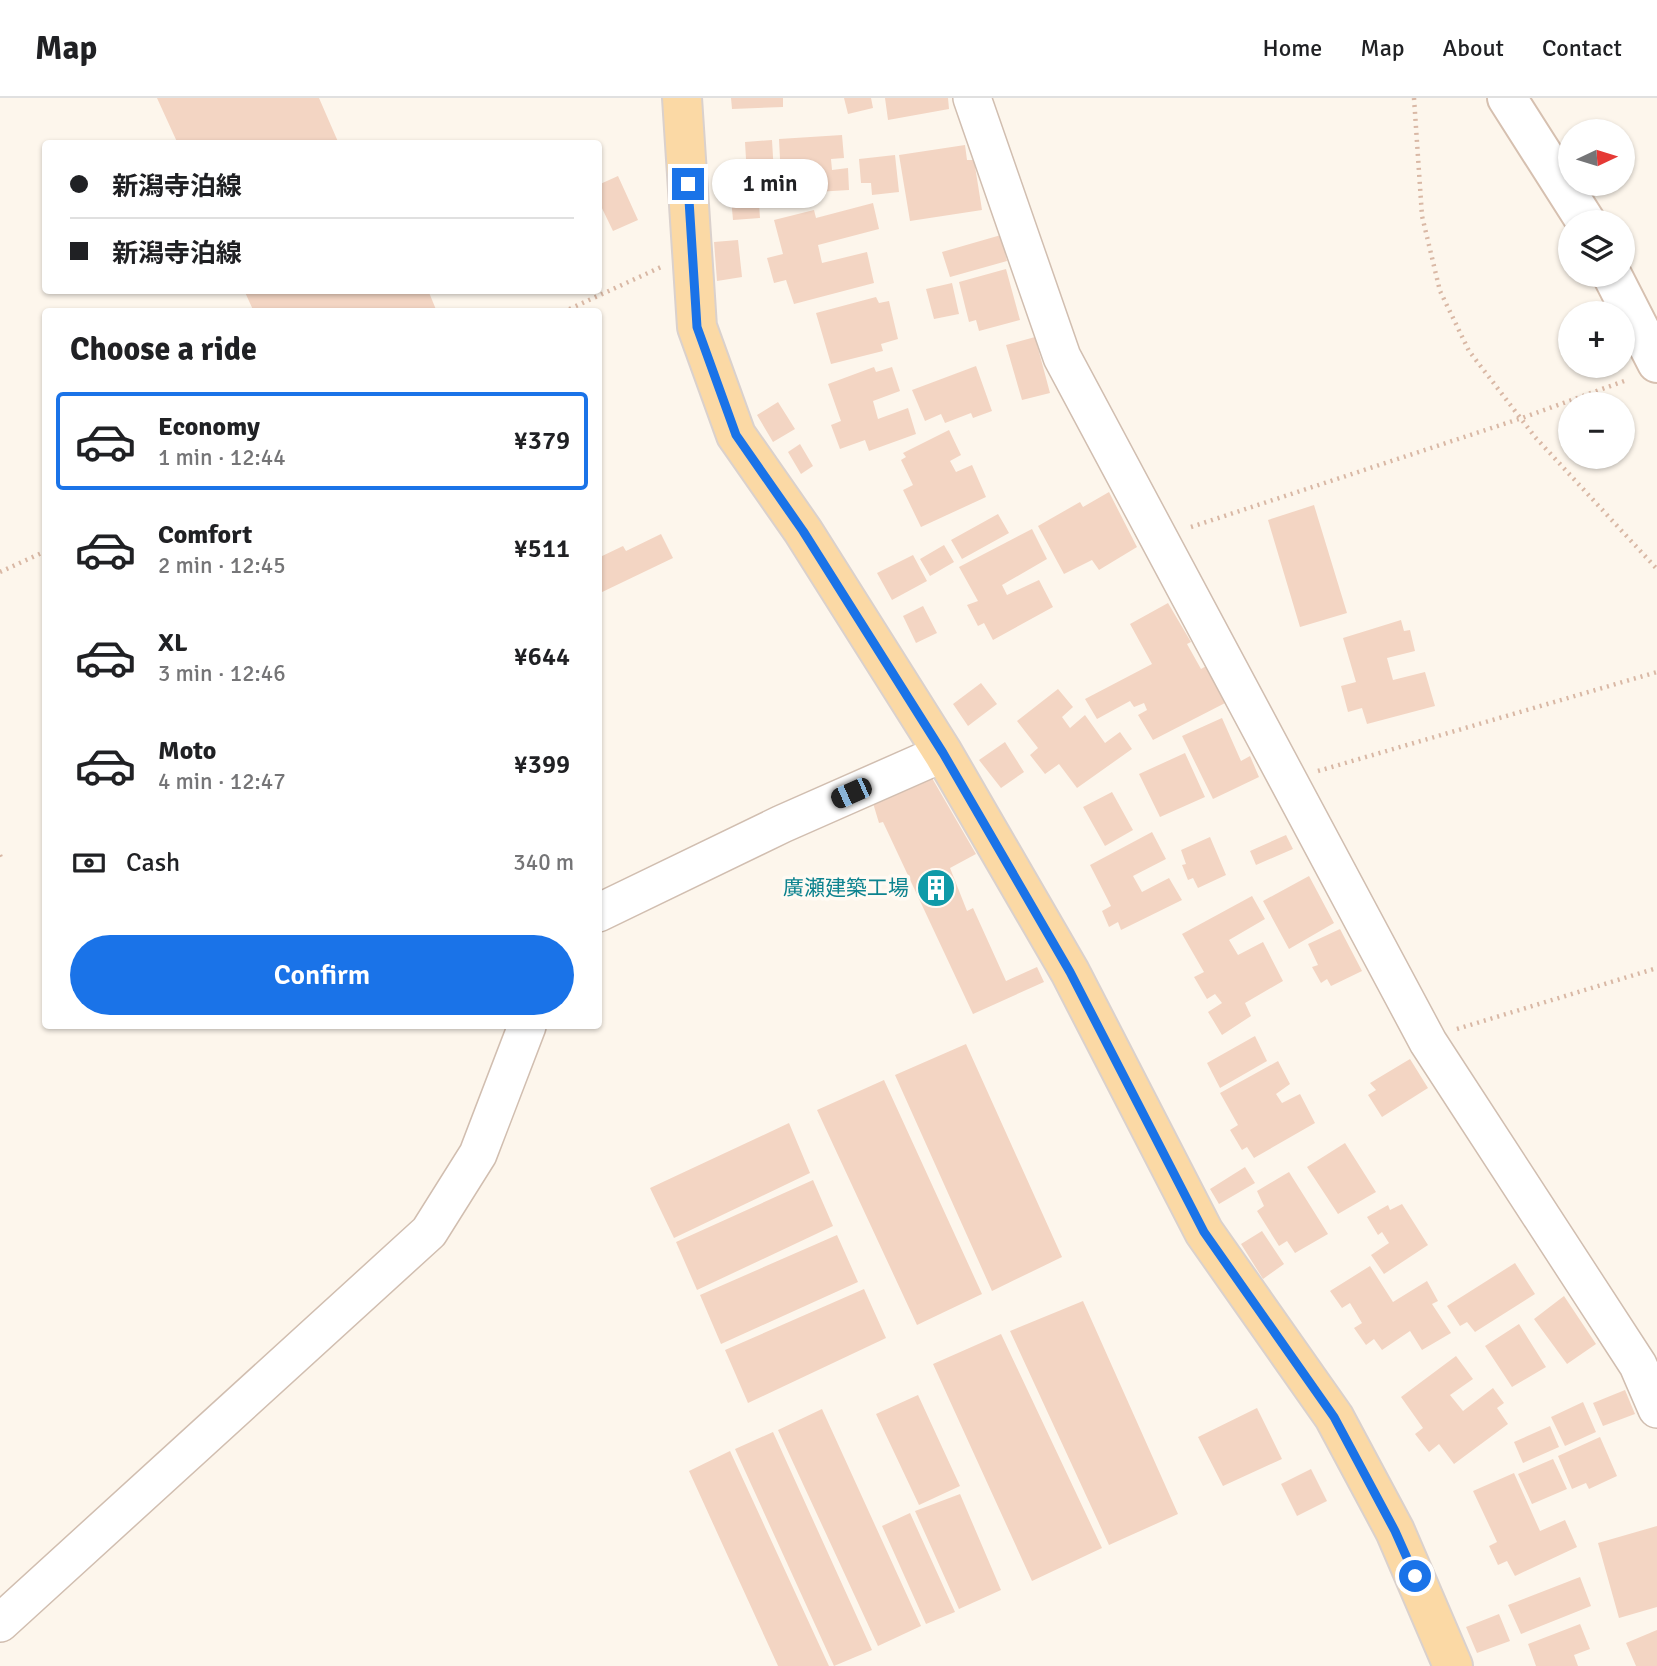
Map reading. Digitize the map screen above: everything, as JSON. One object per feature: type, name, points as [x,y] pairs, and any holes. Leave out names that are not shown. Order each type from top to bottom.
[{"type":"main road","points":[[682,98],[697,327],[736,435],[803,531],[943,753],[1070,972],[1204,1232],[1334,1417],[1395,1531],[1453,1666]]},
{"type":"street","points":[[972,98],[1062,356],[1428,1042],[1638,1365],[1657,1409]]},
{"type":"street","points":[[1507,98],[1578,210]]},
{"type":"street","points":[[1618,287],[1656,360]]},
{"type":"street","points":[[602,911],[782,824],[943,753]]},
{"type":"street","points":[[0,1623],[429,1232],[478,1154],[526,1029]]},
{"type":"path","points":[[1414,98],[1422,216],[1440,292],[1469,351],[1535,437],[1657,569]]},
{"type":"path","points":[[602,294],[659,267],[693,262]]},
{"type":"path","points":[[572,308],[601,294]]},
{"type":"path","points":[[1160,540],[1636,377],[1656,360]]},
{"type":"path","points":[[0,572],[42,553]]},
{"type":"path","points":[[1287,782],[1657,672]]},
{"type":"path","points":[[1428,1042],[1458,1028],[1657,968]]},
{"type":"building","points":[[157,98],[319,98],[337,140],[176,140]]},
{"type":"building","points":[[731,98],[783,98],[783,107],[732,109]]},
{"type":"building","points":[[844,98],[871,98],[873,108],[848,114]]},
{"type":"building","points":[[885,98],[948,98],[949,109],[888,120]]},
{"type":"building","points":[[842,135],[844,158],[831,159],[832,170],[848,168],[849,190],[783,194],[781,172],[789,171],[788,159],[780,159],[779,139]]},
{"type":"building","points":[[772,140],[774,174],[747,176],[745,142]]},
{"type":"building","points":[[965,145],[967,160],[974,160],[982,210],[910,221],[899,155]]},
{"type":"building","points":[[895,155],[899,192],[872,195],[871,183],[861,183],[859,159]]},
{"type":"building","points":[[747,174],[748,190],[758,190],[760,218],[733,220],[729,176]]},
{"type":"building","points":[[618,176],[638,220],[613,231],[602,208],[602,183]]},
{"type":"building","points":[[873,203],[879,229],[818,245],[822,263],[867,252],[874,283],[794,304],[786,280],[774,283],[767,258],[783,254],[774,220],[814,210],[816,218]]},
{"type":"building","points":[[1001,235],[1007,261],[950,277],[942,252]]},
{"type":"building","points":[[738,240],[742,277],[717,281],[714,242]]},
{"type":"building","points":[[1006,269],[1020,320],[979,331],[976,320],[969,322],[959,282]]},
{"type":"building","points":[[952,283],[959,314],[934,319],[926,289]]},
{"type":"building","points":[[246,294],[430,294],[435,308],[252,308]]},
{"type":"building","points":[[876,297],[879,303],[889,301],[898,339],[881,344],[883,351],[831,364],[816,313]]},
{"type":"building","points":[[1035,337],[1050,393],[1022,400],[1006,345]]},
{"type":"building","points":[[976,366],[992,411],[973,418],[971,413],[945,423],[941,414],[925,421],[912,390]]},
{"type":"building","points":[[874,367],[876,372],[892,367],[900,391],[873,401],[878,419],[908,408],[916,434],[869,451],[865,440],[840,449],[831,425],[841,421],[828,384]]},
{"type":"building","points":[[778,402],[795,429],[773,442],[757,415]]},
{"type":"building","points":[[949,430],[961,455],[950,461],[956,472],[972,465],[986,497],[921,527],[903,490],[913,485],[901,460],[906,457],[903,453]]},
{"type":"building","points":[[800,444],[813,466],[801,474],[788,452]]},
{"type":"building","points":[[1109,492],[1137,547],[1099,570],[1092,560],[1064,574],[1038,526],[1080,502],[1083,507]]},
{"type":"building","points":[[1314,505],[1347,613],[1300,627],[1268,520]]},
{"type":"building","points":[[998,514],[1009,533],[962,559],[951,540]]},
{"type":"building","points":[[1032,529],[1047,559],[1002,585],[1007,595],[1039,580],[1053,607],[993,640],[984,623],[978,626],[967,605],[978,601],[959,567]]},
{"type":"building","points":[[661,534],[673,558],[602,592],[602,556],[623,546],[626,551]]},
{"type":"building","points":[[944,545],[954,562],[930,576],[920,559]]},
{"type":"building","points":[[913,555],[927,581],[892,600],[877,573]]},
{"type":"building","points":[[1168,603],[1191,642],[1187,644],[1201,669],[1208,665],[1229,701],[1153,740],[1138,715],[1147,710],[1144,703],[1134,707],[1130,701],[1097,719],[1085,699],[1152,664],[1130,624]]},
{"type":"building","points":[[923,606],[937,633],[916,643],[903,616]]},
{"type":"building","points":[[1401,620],[1404,631],[1410,630],[1415,651],[1387,658],[1393,680],[1425,672],[1435,706],[1367,724],[1362,708],[1348,712],[1341,686],[1356,682],[1343,638]]},
{"type":"building","points":[[981,683],[997,704],[968,726],[953,704]]},
{"type":"building","points":[[1058,689],[1073,707],[1062,717],[1070,728],[1085,715],[1105,743],[1120,732],[1132,749],[1077,788],[1059,764],[1045,774],[1030,755],[1038,748],[1017,721]]},
{"type":"building","points":[[1222,718],[1241,761],[1250,756],[1259,777],[1213,799],[1182,736]]},
{"type":"building","points":[[1005,742],[1024,772],[1001,788],[979,760]]},
{"type":"building","points":[[1185,753],[1205,797],[1160,817],[1139,774]]},
{"type":"building","name":"廣瀬建築工場","points":[[932,778],[976,854],[950,868],[967,911],[973,908],[1006,981],[1037,967],[1044,982],[973,1014],[883,822],[879,823],[873,803]]},
{"type":"building","points":[[1112,792],[1133,830],[1105,846],[1083,807]]},
{"type":"building","points":[[1152,832],[1166,859],[1133,876],[1142,892],[1169,878],[1182,900],[1121,930],[1118,922],[1109,927],[1102,911],[1111,906],[1090,865]]},
{"type":"building","points":[[1286,835],[1293,849],[1256,865],[1250,851]]},
{"type":"building","points":[[1210,837],[1226,875],[1198,888],[1193,878],[1188,880],[1182,865],[1186,864],[1181,850]]},
{"type":"building","points":[[1309,876],[1334,923],[1289,949],[1263,901]]},
{"type":"building","points":[[1252,896],[1265,919],[1229,940],[1238,955],[1263,942],[1283,981],[1245,1003],[1251,1016],[1222,1035],[1208,1012],[1222,1003],[1215,994],[1207,999],[1194,977],[1204,972],[1182,934]]},
{"type":"building","points":[[1340,929],[1362,971],[1331,986],[1327,979],[1321,983],[1312,967],[1318,965],[1308,944]]},
{"type":"building","points":[[1255,1036],[1267,1061],[1220,1088],[1207,1063]]},
{"type":"building","points":[[966,1044],[1062,1257],[992,1291],[895,1075]]},
{"type":"building","points":[[1410,1059],[1428,1088],[1382,1117],[1368,1095],[1376,1090],[1370,1083]]},
{"type":"building","points":[[1278,1061],[1290,1084],[1276,1094],[1282,1103],[1300,1094],[1315,1123],[1254,1158],[1247,1147],[1242,1150],[1230,1130],[1238,1125],[1220,1093]]},
{"type":"building","points":[[884,1080],[982,1294],[917,1325],[817,1110]]},
{"type":"building","points":[[789,1123],[810,1173],[674,1238],[650,1188]]},
{"type":"building","points":[[1345,1143],[1376,1192],[1338,1214],[1307,1167]]},
{"type":"building","points":[[1245,1167],[1255,1183],[1219,1204],[1210,1189]]},
{"type":"building","points":[[1289,1172],[1328,1234],[1295,1253],[1287,1241],[1279,1246],[1257,1211],[1264,1206],[1257,1191]]},
{"type":"building","points":[[813,1180],[833,1226],[697,1290],[676,1242]]},
{"type":"building","points":[[1402,1204],[1428,1245],[1384,1274],[1371,1255],[1389,1243],[1382,1232],[1378,1235],[1367,1217],[1388,1205],[1390,1210]]},
{"type":"building","points":[[1262,1231],[1284,1264],[1263,1279],[1241,1244]]},
{"type":"building","points":[[837,1235],[858,1282],[721,1344],[700,1295]]},
{"type":"building","points":[[1515,1263],[1535,1294],[1475,1332],[1467,1322],[1460,1326],[1447,1306]]},
{"type":"building","points":[[1370,1266],[1393,1302],[1427,1281],[1438,1301],[1432,1304],[1451,1333],[1422,1350],[1410,1331],[1382,1350],[1374,1339],[1366,1345],[1354,1328],[1362,1323],[1350,1303],[1342,1308],[1330,1291]]},
{"type":"building","points":[[864,1289],[886,1338],[748,1403],[725,1350]]},
{"type":"building","points":[[1564,1296],[1596,1344],[1567,1364],[1534,1319]]},
{"type":"building","points":[[1083,1301],[1178,1514],[1109,1545],[1010,1331]]},
{"type":"building","points":[[1519,1324],[1546,1367],[1512,1387],[1485,1346]]},
{"type":"building","points":[[1001,1334],[1102,1548],[1032,1581],[933,1364]]},
{"type":"building","points":[[1456,1356],[1473,1379],[1450,1395],[1463,1411],[1493,1388],[1504,1403],[1497,1408],[1508,1424],[1454,1464],[1439,1444],[1429,1452],[1415,1434],[1423,1428],[1401,1397]]},
{"type":"building","points":[[1625,1390],[1635,1414],[1603,1426],[1593,1403]]},
{"type":"building","points":[[918,1395],[960,1486],[919,1505],[876,1414]]},
{"type":"building","points":[[1583,1402],[1596,1432],[1565,1446],[1551,1417]]},
{"type":"building","points":[[1257,1408],[1282,1459],[1223,1486],[1198,1437]]},
{"type":"building","points":[[822,1409],[921,1626],[878,1646],[778,1430]]},
{"type":"building","points":[[1550,1426],[1559,1447],[1523,1463],[1514,1442]]},
{"type":"building","points":[[773,1432],[872,1650],[834,1666],[735,1449]]},
{"type":"building","points":[[1600,1437],[1617,1476],[1589,1489],[1586,1483],[1572,1489],[1558,1456]]},
{"type":"building","points":[[730,1451],[829,1666],[778,1666],[689,1471]]},
{"type":"building","points":[[1553,1459],[1567,1489],[1532,1504],[1518,1474]]},
{"type":"building","points":[[1311,1469],[1327,1501],[1297,1516],[1281,1484]]},
{"type":"building","points":[[1514,1473],[1540,1531],[1565,1520],[1577,1547],[1515,1576],[1507,1561],[1498,1565],[1489,1546],[1497,1542],[1473,1491]]},
{"type":"building","points":[[960,1494],[1001,1590],[959,1609],[915,1511]]},
{"type":"building","points":[[910,1513],[955,1612],[926,1624],[882,1526]]},
{"type":"building","points":[[1657,1526],[1657,1607],[1619,1618],[1598,1543]]},
{"type":"building","points":[[1580,1577],[1591,1606],[1521,1634],[1508,1605]]},
{"type":"building","points":[[1499,1614],[1510,1641],[1477,1653],[1466,1627]]},
{"type":"building","points":[[1580,1624],[1590,1649],[1574,1655],[1578,1666],[1536,1666],[1528,1644]]},
{"type":"building","points":[[1657,1630],[1657,1666],[1636,1666],[1626,1643]]},
{"type":"place","name":"廣瀬建築工場","points":[[936,888]]},
{"type":"route","points":[[688,184],[697,327],[736,435],[803,531],[943,753],[1070,972],[1204,1232],[1334,1417],[1395,1531],[1415,1576]]}]
